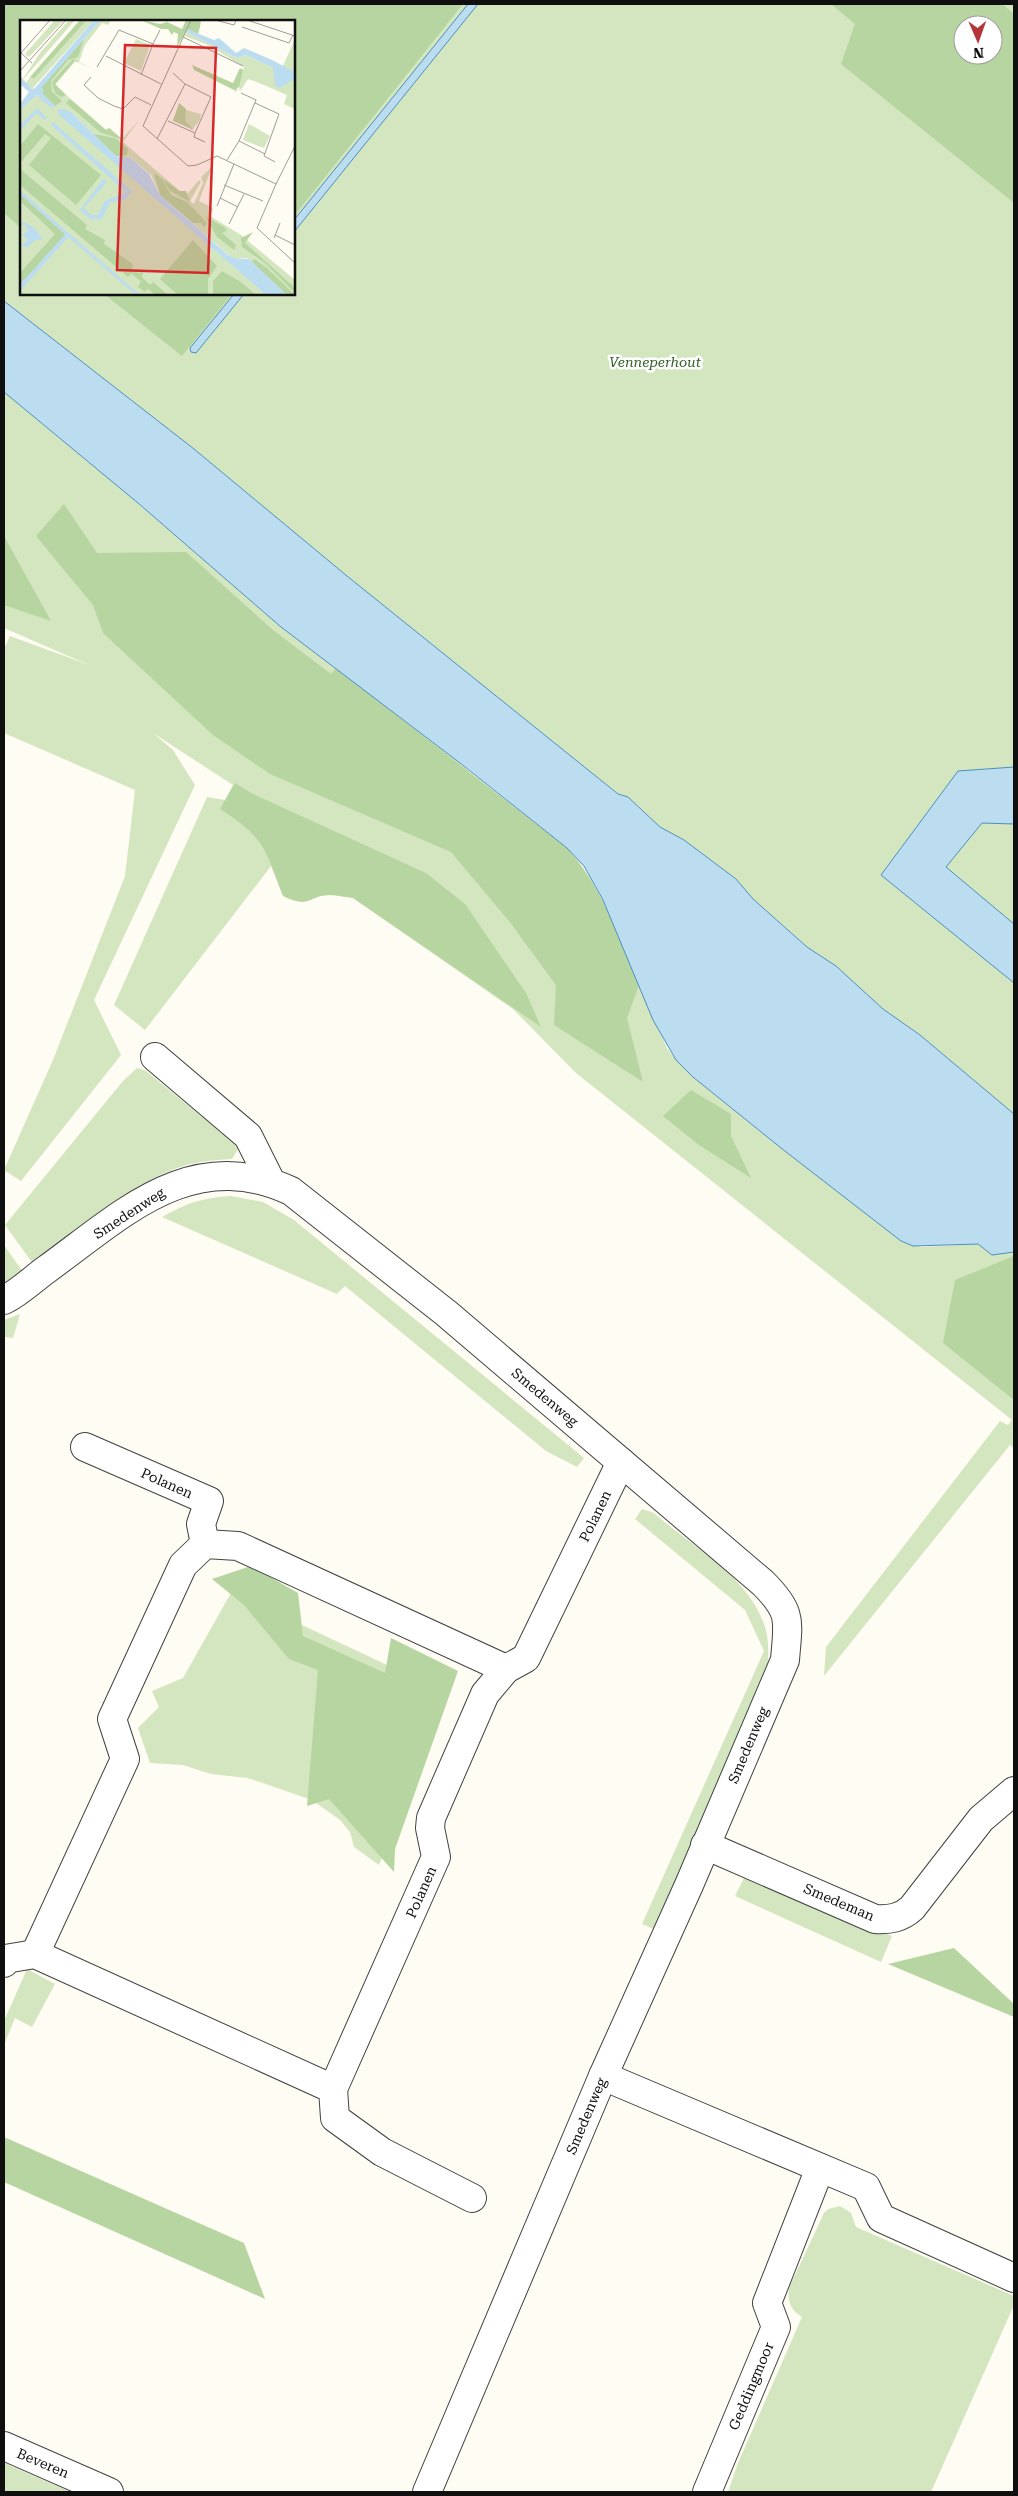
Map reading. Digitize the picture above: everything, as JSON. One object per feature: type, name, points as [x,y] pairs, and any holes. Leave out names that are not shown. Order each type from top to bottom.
[{"type":"street","points":[[155,1057],[248,1136],[272,1182]]},
{"type":"street","name":"Smedenweg","points":[[4,1300],[136,1205],[170,1187],[201,1177],[238,1176],[272,1182],[291,1191],[446,1313],[763,1584],[780,1600],[788,1621],[785,1660],[603,2076],[427,2492]]},
{"type":"street","name":"Polanen","points":[[85,1447],[209,1502],[201,1524],[205,1544]]},
{"type":"street","name":"Polanen","points":[[472,2198],[382,2152],[335,2118],[333,2089],[436,1857],[430,1828],[431,1818],[486,1694],[506,1669],[526,1658],[621,1462]]},
{"type":"street","points":[[35,1954],[125,1759],[112,1719],[183,1565],[205,1544],[238,1546],[506,1669]]},
{"type":"street","name":"Smedeman","points":[[705,1844],[875,1919],[885,1920],[905,1914],[912,1908],[981,1819],[1014,1791]]},
{"type":"street","points":[[4,1963],[5,1959],[35,1954],[333,2089]]},
{"type":"street","points":[[603,2076],[866,2187],[880,2218],[1014,2278]]},
{"type":"street","name":"Geddingmoor","points":[[707,2492],[776,2327],[767,2303],[820,2168]]},
{"type":"street","name":"Beveren","points":[[4,2446],[109,2492]]},
{"type":"green space","name":"Venneperhout","points":[[4,4],[1014,4],[1014,1114],[920,1035],[883,1009],[836,966],[807,947],[753,899],[736,879],[684,840],[660,827],[628,797],[618,794],[347,576],[194,449],[4,301]]},
{"type":"green space","points":[[4,4],[463,4],[295,215],[295,20],[20,20],[20,227],[4,213]]},
{"type":"green space","points":[[831,4],[1002,4],[1014,14],[1014,203],[841,64],[855,24]]},
{"type":"green space","points":[[105,295],[231,295],[182,356]]},
{"type":"green space","points":[[4,392],[138,503],[281,627],[460,763],[603,900],[667,1048],[676,1060],[715,1095],[781,1148],[910,1245],[922,1247],[978,1244],[992,1255],[1014,1252],[1014,1448],[1010,1445],[824,1676],[826,1647],[1000,1421],[1008,1425],[1012,1420],[576,1073],[513,1009],[353,898],[329,895],[304,902],[292,900],[283,896],[271,866],[145,1030],[114,1005],[207,797],[225,800],[233,785],[153,733],[173,750],[195,785],[94,1000],[121,1055],[21,1181],[4,1170],[53,1060],[125,876],[135,790],[4,733],[4,649],[10,636],[89,665],[4,628]]},
{"type":"green space","points":[[64,504],[97,553],[186,552],[273,630],[331,674],[336,668],[567,848],[590,879],[609,913],[639,985],[627,1018],[643,1082],[554,1025],[556,985],[509,921],[451,852],[270,774],[213,735],[103,633],[93,605],[36,536]]},
{"type":"green space","points":[[4,536],[51,621],[4,605]]},
{"type":"green space","points":[[235,783],[253,794],[426,873],[465,904],[526,993],[541,1027],[353,898],[329,895],[304,902],[283,896],[267,855],[255,836],[220,809]]},
{"type":"green space","points":[[137,1068],[146,1071],[235,1144],[238,1149],[232,1159],[187,1165],[172,1170],[137,1188],[101,1213],[34,1265],[5,1225],[123,1081]]},
{"type":"green space","points":[[691,1090],[731,1114],[731,1136],[751,1178],[699,1145],[663,1116]]},
{"type":"green space","points":[[231,1196],[263,1202],[294,1220],[584,1458],[577,1467],[546,1451],[345,1286],[337,1294],[162,1217],[178,1208],[195,1202]]},
{"type":"green space","points":[[4,1245],[23,1272],[4,1282]]},
{"type":"green space","points":[[1014,1256],[1014,1400],[943,1343],[955,1280]]},
{"type":"green space","points":[[20,1314],[13,1338],[4,1337],[4,1320]]},
{"type":"green space","points":[[642,1509],[654,1513],[701,1550],[745,1591],[756,1607],[764,1624],[768,1648],[768,1673],[656,1930],[642,1924],[764,1651],[745,1610],[635,1519]]},
{"type":"green space","points":[[251,1566],[298,1593],[303,1636],[385,1673],[391,1638],[458,1671],[395,1849],[394,1872],[329,1799],[307,1806],[318,1670],[289,1659],[244,1605],[212,1579]]},
{"type":"green space","points":[[240,1577],[255,1603],[449,1694],[379,1865],[354,1847],[350,1832],[340,1820],[312,1800],[248,1778],[211,1774],[183,1765],[150,1763],[138,1728],[159,1707],[152,1691],[183,1678]]},
{"type":"green space","points":[[744,1878],[892,1936],[881,1962],[735,1896]]},
{"type":"green space","points":[[954,1948],[1014,2004],[1014,2017],[888,1964]]},
{"type":"green space","points":[[27,1969],[55,1984],[32,2027],[15,2018],[4,2045],[4,2021]]},
{"type":"green space","points":[[4,2137],[244,2243],[265,2299],[4,2182]]},
{"type":"green space","points":[[840,2206],[851,2213],[856,2227],[1014,2296],[1014,2305],[931,2492],[728,2492],[738,2463],[802,2317],[791,2305],[789,2288],[824,2213],[828,2209]]},
{"type":"green space","points":[[4,2463],[71,2492],[4,2492]]},
{"type":"water","points":[[468,4],[478,4],[295,231],[295,219]]},
{"type":"water","points":[[233,295],[243,295],[196,353],[191,352],[190,348]]},
{"type":"water","points":[[4,301],[194,449],[347,576],[618,794],[628,797],[660,827],[684,840],[736,879],[753,899],[807,947],[836,966],[883,1009],[920,1035],[1014,1114],[1014,1252],[992,1255],[978,1244],[913,1246],[901,1241],[693,1077],[676,1060],[653,1020],[603,900],[584,866],[567,848],[460,763],[281,627],[138,503],[4,392]]},
{"type":"water","points":[[1014,767],[1014,824],[982,823],[946,867],[1014,924],[1014,983],[881,875],[958,771]]}]
